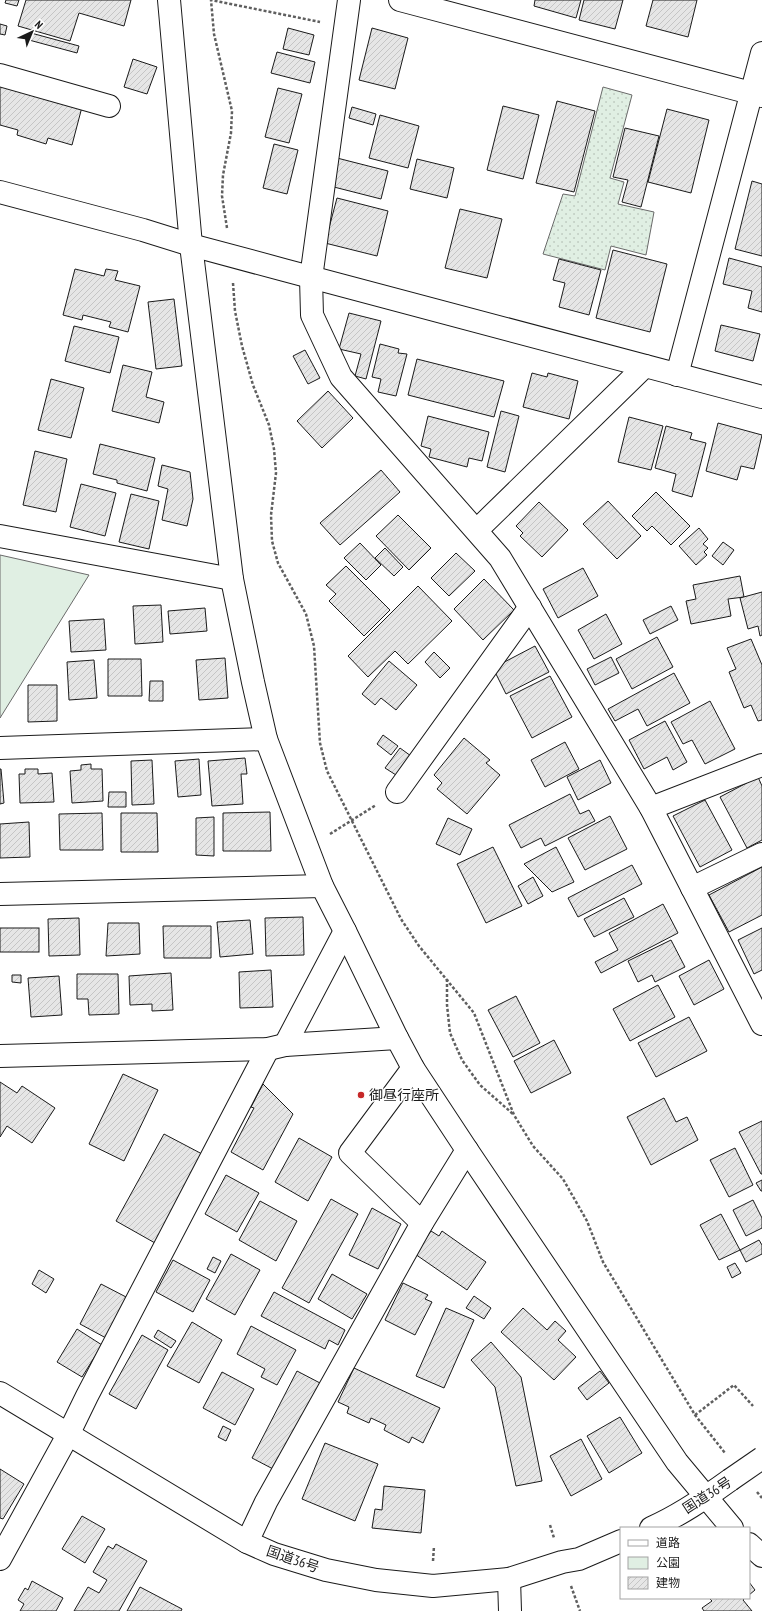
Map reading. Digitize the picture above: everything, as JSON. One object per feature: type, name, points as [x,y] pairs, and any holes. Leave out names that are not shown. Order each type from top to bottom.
[{"type":"main road","points":[[169,0],[191,245],[232,579],[266,739],[322,886],[413,1068],[677,1462],[731,1527]]},
{"type":"main road","points":[[350,0],[311,278],[312,315],[341,376],[500,558],[650,808],[762,1024]]},
{"type":"main road","points":[[400,0],[757,94]]},
{"type":"main road","points":[[677,375],[757,94],[762,52]]},
{"type":"main road","points":[[0,75],[110,106]]},
{"type":"main road","points":[[0,192],[143,230],[191,245],[311,278],[762,397]]},
{"type":"main road","points":[[476,530],[645,366]]},
{"type":"main road","points":[[0,536],[232,579]]},
{"type":"main road","points":[[397,792],[530,607]]},
{"type":"main road","points":[[0,748],[266,739]]},
{"type":"main road","points":[[650,808],[762,765]]},
{"type":"main road","points":[[692,888],[762,854]]},
{"type":"main road","points":[[0,894],[322,886]]},
{"type":"main road","points":[[0,1559],[276,1047],[345,931]]},
{"type":"main road","points":[[0,1056],[276,1047],[397,1038]]},
{"type":"main road","points":[[413,1068],[350,1153],[422,1224]]},
{"type":"main road","points":[[247,1542],[266,1502],[422,1224],[467,1150]]},
{"type":"main road","name":"国道36号","points":[[0,1393],[247,1542],[274,1554],[326,1570],[376,1580],[433,1586],[509,1579],[562,1562],[579,1559],[620,1541]]},
{"type":"main road","name":"国道36号","points":[[653,1527],[663,1523],[706,1497],[762,1458]]},
{"type":"main road","points":[[750,1545],[762,1556]]},
{"type":"main road","points":[[509,1579],[510,1611]]},
{"type":"path","points":[[211,0],[346,27]]},
{"type":"path","points":[[307,849],[397,792]]},
{"type":"path","points":[[447,978],[447,1005],[450,1033],[462,1060],[480,1085],[514,1116]]},
{"type":"path","points":[[695,1415],[734,1385],[753,1406]]},
{"type":"green space","points":[[603,87],[632,95],[610,178],[624,182],[618,204],[654,212],[646,255],[611,246],[605,270],[543,254],[563,194],[575,196]]},
{"type":"green space","points":[[0,555],[89,575],[0,718]]},
{"type":"building","points":[[6,0],[19,0],[17,6],[5,3]]},
{"type":"building","points":[[26,0],[131,0],[124,26],[79,13],[70,41],[18,26]]},
{"type":"building","points":[[535,0],[581,0],[576,18],[534,6]]},
{"type":"building","points":[[584,0],[623,0],[615,29],[579,20]]},
{"type":"building","points":[[653,0],[697,0],[688,37],[646,26]]},
{"type":"building","points":[[0,24],[7,26],[5,35],[0,34]]},
{"type":"building","points":[[288,28],[314,35],[309,55],[283,49]]},
{"type":"building","points":[[372,28],[408,38],[395,89],[359,80]]},
{"type":"building","points":[[31,33],[79,46],[77,53],[29,40]]},
{"type":"building","points":[[277,52],[315,62],[310,83],[271,73]]},
{"type":"building","points":[[133,59],[157,67],[147,94],[124,87]]},
{"type":"building","points":[[0,84],[82,107],[72,145],[48,138],[46,144],[17,135],[18,130],[0,125]]},
{"type":"building","points":[[278,88],[302,94],[289,143],[265,137]]},
{"type":"building","points":[[557,101],[595,111],[574,192],[536,183]]},
{"type":"building","points":[[503,106],[539,115],[523,179],[487,170]]},
{"type":"building","points":[[352,107],[376,114],[373,125],[349,118]]},
{"type":"building","points":[[667,109],[709,120],[691,193],[648,182]]},
{"type":"building","points":[[380,115],[419,126],[408,168],[369,158]]},
{"type":"building","points":[[625,128],[659,136],[641,207],[622,202],[628,180],[613,177]]},
{"type":"building","points":[[274,144],[298,150],[287,194],[263,188]]},
{"type":"building","points":[[337,158],[388,171],[381,199],[330,186]]},
{"type":"building","points":[[417,159],[454,168],[447,198],[410,189]]},
{"type":"building","points":[[752,181],[762,184],[762,256],[735,249]]},
{"type":"building","points":[[337,198],[388,211],[377,256],[325,243]]},
{"type":"building","points":[[460,209],[502,219],[487,278],[445,268]]},
{"type":"building","points":[[613,250],[667,264],[650,332],[596,318]]},
{"type":"building","points":[[729,258],[762,267],[762,312],[748,308],[752,291],[723,284]]},
{"type":"building","points":[[559,259],[601,270],[589,315],[559,307],[565,283],[553,280]]},
{"type":"building","points":[[75,269],[104,276],[106,269],[118,271],[115,280],[140,286],[128,332],[109,327],[111,322],[83,315],[82,320],[63,315]]},
{"type":"building","points":[[174,299],[182,366],[156,369],[148,302]]},
{"type":"building","points":[[349,313],[381,321],[366,379],[355,376],[361,354],[339,349]]},
{"type":"building","points":[[721,325],[760,334],[753,361],[715,351]]},
{"type":"building","points":[[74,326],[119,337],[110,373],[65,361]]},
{"type":"building","points":[[380,344],[399,349],[398,353],[407,354],[396,396],[378,392],[381,379],[372,377]]},
{"type":"building","points":[[305,350],[320,378],[308,384],[293,356]]},
{"type":"building","points":[[417,359],[504,381],[494,417],[408,395]]},
{"type":"building","points":[[123,365],[152,372],[146,397],[164,402],[159,423],[112,411]]},
{"type":"building","points":[[532,373],[547,377],[548,373],[578,381],[569,419],[523,407]]},
{"type":"building","points":[[51,379],[84,388],[71,438],[38,430]]},
{"type":"building","points":[[328,391],[353,418],[322,448],[297,421]]},
{"type":"building","points":[[501,411],[519,416],[505,472],[487,467]]},
{"type":"building","points":[[428,416],[489,432],[482,461],[469,458],[467,467],[429,457],[431,449],[421,446]]},
{"type":"building","points":[[629,417],[663,426],[651,470],[618,462]]},
{"type":"building","points":[[718,423],[762,435],[754,469],[741,466],[737,480],[706,471]]},
{"type":"building","points":[[666,426],[692,433],[690,439],[706,443],[692,497],[672,491],[676,474],[655,468]]},
{"type":"building","points":[[100,444],[155,458],[147,491],[117,483],[117,480],[93,474]]},
{"type":"building","points":[[35,451],[67,459],[56,512],[23,505]]},
{"type":"building","points":[[162,465],[190,472],[193,499],[187,526],[162,520],[168,489],[158,486]]},
{"type":"building","points":[[381,470],[400,492],[340,545],[320,523]]},
{"type":"building","points":[[81,484],[116,493],[105,536],[70,527]]},
{"type":"building","points":[[656,492],[690,526],[671,545],[652,526],[647,531],[632,516]]},
{"type":"building","points":[[131,494],[159,501],[149,549],[119,542]]},
{"type":"building","points":[[608,501],[641,536],[617,559],[583,524]]},
{"type":"building","points":[[539,502],[568,530],[542,557],[520,536],[523,533],[516,526]]},
{"type":"building","points":[[398,515],[431,548],[409,570],[376,536]]},
{"type":"building","points":[[699,528],[708,539],[703,544],[708,548],[704,552],[707,555],[696,565],[679,546]]},
{"type":"building","points":[[723,542],[734,550],[723,565],[712,556]]},
{"type":"building","points":[[360,543],[381,565],[366,580],[344,558]]},
{"type":"building","points":[[385,548],[403,567],[394,576],[375,558]]},
{"type":"building","points":[[456,553],[475,571],[449,596],[431,578]]},
{"type":"building","points":[[346,566],[390,610],[364,636],[329,601],[336,594],[326,585]]},
{"type":"building","points":[[583,568],[598,596],[558,618],[543,589]]},
{"type":"building","points":[[740,576],[744,597],[728,599],[731,616],[691,624],[686,601],[696,599],[693,585]]},
{"type":"building","points":[[484,579],[514,610],[483,640],[454,609]]},
{"type":"building","points":[[418,586],[452,621],[408,664],[395,651],[368,677],[348,656]]},
{"type":"building","points":[[762,592],[762,635],[760,636],[758,626],[748,629],[740,598]]},
{"type":"building","points":[[161,605],[163,642],[135,644],[133,606]]},
{"type":"building","points":[[671,606],[678,620],[650,634],[643,620]]},
{"type":"building","points":[[205,608],[207,631],[170,634],[168,611]]},
{"type":"building","points":[[606,614],[622,644],[594,659],[578,630]]},
{"type":"building","points":[[104,619],[106,650],[71,652],[69,621]]},
{"type":"building","points":[[657,637],[673,667],[632,689],[616,659]]},
{"type":"building","points":[[751,639],[762,665],[762,720],[758,721],[751,705],[744,708],[729,672],[736,669],[727,648]]},
{"type":"building","points":[[535,646],[549,672],[506,694],[493,668]]},
{"type":"building","points":[[434,652],[450,668],[440,678],[425,662]]},
{"type":"building","points":[[611,657],[619,673],[595,685],[587,669]]},
{"type":"building","points":[[225,658],[228,698],[199,700],[196,660]]},
{"type":"building","points":[[108,659],[141,659],[142,696],[108,696]]},
{"type":"building","points":[[94,660],[97,698],[69,700],[67,662]]},
{"type":"building","points":[[389,661],[417,685],[396,710],[381,698],[375,705],[362,694]]},
{"type":"building","points":[[674,673],[690,703],[647,726],[638,709],[615,721],[608,709]]},
{"type":"building","points":[[550,676],[572,717],[532,738],[510,696]]},
{"type":"building","points":[[150,681],[163,681],[163,701],[149,701]]},
{"type":"building","points":[[28,685],[57,685],[57,721],[28,722]]},
{"type":"building","points":[[710,701],[735,749],[705,764],[692,740],[683,744],[671,722]]},
{"type":"building","points":[[665,721],[687,762],[673,770],[667,757],[644,769],[629,740]]},
{"type":"building","points":[[383,735],[398,746],[391,755],[377,744]]},
{"type":"building","points":[[464,738],[490,760],[486,763],[500,775],[467,814],[437,789],[442,783],[434,775]]},
{"type":"building","points":[[565,742],[579,769],[545,787],[531,760]]},
{"type":"building","points":[[400,748],[411,756],[396,775],[385,768]]},
{"type":"building","points":[[245,758],[247,774],[241,774],[243,804],[212,806],[208,761]]},
{"type":"building","points":[[199,759],[201,795],[178,797],[175,761]]},
{"type":"building","points":[[152,760],[154,804],[132,805],[131,761]]},
{"type":"building","points":[[600,760],[611,783],[578,800],[567,777]]},
{"type":"building","points":[[91,764],[91,769],[102,769],[103,801],[72,803],[70,771],[81,770],[81,765]]},
{"type":"building","points":[[0,769],[4,803],[0,804]]},
{"type":"building","points":[[25,769],[38,769],[38,774],[52,773],[54,802],[20,803],[19,774],[25,774]]},
{"type":"building","points":[[758,777],[762,786],[762,840],[747,848],[720,797]]},
{"type":"building","points":[[109,792],[126,792],[126,807],[108,807]]},
{"type":"building","points":[[570,794],[580,814],[589,810],[595,821],[545,846],[541,838],[521,848],[509,825]]},
{"type":"building","points":[[705,800],[732,850],[700,867],[673,816]]},
{"type":"building","points":[[270,812],[271,851],[223,851],[223,813]]},
{"type":"building","points":[[102,813],[103,850],[60,850],[59,814]]},
{"type":"building","points":[[121,813],[157,813],[158,852],[121,852]]},
{"type":"building","points":[[610,816],[627,849],[585,870],[568,838]]},
{"type":"building","points":[[214,817],[214,856],[196,855],[196,818]]},
{"type":"building","points":[[448,818],[472,829],[460,855],[436,844]]},
{"type":"building","points":[[29,822],[30,857],[0,858],[0,824]]},
{"type":"building","points":[[493,847],[522,906],[486,923],[457,864]]},
{"type":"building","points":[[556,847],[574,882],[552,892],[524,864]]},
{"type":"building","points":[[632,865],[642,884],[578,917],[568,898]]},
{"type":"building","points":[[762,867],[762,915],[729,932],[709,895]]},
{"type":"building","points":[[533,877],[543,896],[528,904],[518,886]]},
{"type":"building","points":[[624,898],[634,917],[594,937],[584,919]]},
{"type":"building","points":[[663,904],[678,933],[601,973],[595,962],[618,950],[609,933]]},
{"type":"building","points":[[303,917],[304,955],[266,956],[265,918]]},
{"type":"building","points":[[79,918],[80,955],[49,956],[48,919]]},
{"type":"building","points":[[250,920],[253,954],[220,957],[217,922]]},
{"type":"building","points":[[108,923],[139,923],[140,954],[106,956]]},
{"type":"building","points":[[163,926],[211,926],[211,958],[164,958]]},
{"type":"building","points":[[0,928],[39,928],[39,952],[0,952]]},
{"type":"building","points":[[762,928],[762,970],[754,974],[738,940]]},
{"type":"building","points":[[671,940],[685,967],[655,982],[652,975],[638,982],[628,961]]},
{"type":"building","points":[[709,960],[724,989],[694,1005],[679,976]]},
{"type":"building","points":[[271,970],[273,1007],[240,1008],[239,972]]},
{"type":"building","points":[[171,973],[173,1010],[152,1011],[152,1004],[130,1005],[129,976]]},
{"type":"building","points":[[77,974],[118,974],[119,1014],[89,1015],[88,999],[77,999]]},
{"type":"building","points":[[12,975],[21,975],[21,983],[12,982]]},
{"type":"building","points":[[59,976],[62,1015],[31,1017],[28,978]]},
{"type":"building","points":[[658,985],[675,1017],[630,1041],[613,1009]]},
{"type":"building","points":[[516,996],[540,1043],[513,1057],[488,1010]]},
{"type":"building","points":[[689,1017],[707,1051],[656,1077],[638,1043]]},
{"type":"building","points":[[554,1040],[571,1073],[531,1093],[514,1061]]},
{"type":"building","points":[[123,1074],[158,1090],[124,1161],[89,1144]]},
{"type":"building","points":[[0,1082],[17,1093],[22,1086],[55,1108],[32,1143],[7,1126],[0,1137]]},
{"type":"building","points":[[263,1084],[293,1114],[263,1170],[231,1152],[254,1108],[251,1107]]},
{"type":"building","points":[[664,1098],[676,1122],[687,1117],[698,1140],[651,1165],[627,1117]]},
{"type":"building","points":[[762,1121],[762,1174],[761,1174],[739,1132]]},
{"type":"building","points":[[164,1134],[204,1155],[155,1243],[116,1221]]},
{"type":"building","points":[[299,1138],[332,1157],[308,1201],[275,1182]]},
{"type":"building","points":[[735,1148],[753,1185],[729,1197],[710,1160]]},
{"type":"building","points":[[226,1175],[259,1193],[237,1232],[205,1214]]},
{"type":"building","points":[[762,1180],[762,1191],[761,1191],[756,1183]]},
{"type":"building","points":[[331,1199],[358,1214],[309,1303],[282,1288]]},
{"type":"building","points":[[753,1200],[762,1218],[762,1228],[746,1236],[733,1210]]},
{"type":"building","points":[[260,1201],[297,1221],[276,1261],[239,1240]]},
{"type":"building","points":[[372,1208],[401,1224],[378,1269],[349,1255]]},
{"type":"building","points":[[721,1214],[740,1250],[719,1260],[700,1225]]},
{"type":"building","points":[[431,1231],[439,1236],[442,1231],[486,1262],[467,1290],[415,1254]]},
{"type":"building","points":[[759,1240],[762,1245],[762,1254],[746,1262],[740,1250]]},
{"type":"building","points":[[231,1254],[260,1270],[235,1315],[206,1299]]},
{"type":"building","points":[[213,1257],[221,1261],[215,1273],[207,1269]]},
{"type":"building","points":[[173,1260],[210,1280],[193,1312],[156,1292]]},
{"type":"building","points":[[735,1263],[741,1273],[732,1278],[727,1267]]},
{"type":"building","points":[[39,1270],[54,1279],[46,1293],[32,1284]]},
{"type":"building","points":[[332,1274],[367,1294],[352,1319],[318,1299]]},
{"type":"building","points":[[403,1283],[428,1295],[425,1299],[432,1302],[415,1335],[385,1320]]},
{"type":"building","points":[[101,1284],[128,1298],[106,1338],[80,1324]]},
{"type":"building","points":[[274,1292],[345,1330],[338,1345],[329,1340],[325,1349],[261,1316]]},
{"type":"building","points":[[474,1296],[491,1308],[484,1319],[466,1308]]},
{"type":"building","points":[[446,1308],[474,1320],[444,1388],[416,1376]]},
{"type":"building","points":[[523,1308],[547,1330],[555,1321],[566,1331],[558,1340],[576,1357],[554,1380],[501,1332]]},
{"type":"building","points":[[192,1322],[222,1340],[199,1383],[167,1366]]},
{"type":"building","points":[[251,1326],[296,1350],[277,1385],[261,1377],[265,1369],[237,1354]]},
{"type":"building","points":[[77,1329],[102,1345],[82,1377],[57,1362]]},
{"type":"building","points":[[158,1330],[176,1341],[171,1348],[154,1337]]},
{"type":"building","points":[[142,1335],[168,1350],[136,1409],[109,1394]]},
{"type":"building","points":[[491,1342],[521,1377],[542,1481],[516,1486],[495,1387],[471,1360]]},
{"type":"building","points":[[354,1368],[440,1408],[423,1443],[412,1437],[409,1443],[384,1430],[386,1425],[371,1418],[369,1423],[347,1413],[349,1407],[338,1402]]},
{"type":"building","points":[[297,1371],[320,1383],[275,1470],[252,1458]]},
{"type":"building","points":[[600,1371],[609,1383],[587,1400],[578,1388]]},
{"type":"building","points":[[222,1372],[254,1389],[235,1425],[203,1408]]},
{"type":"building","points":[[620,1417],[642,1453],[609,1473],[587,1436]]},
{"type":"building","points":[[223,1426],[231,1430],[226,1441],[218,1437]]},
{"type":"building","points":[[581,1439],[602,1479],[571,1496],[550,1456]]},
{"type":"building","points":[[325,1443],[378,1464],[355,1521],[302,1499]]},
{"type":"building","points":[[0,1469],[24,1484],[3,1519],[0,1518]]},
{"type":"building","points":[[384,1486],[425,1490],[421,1533],[372,1528],[375,1509],[382,1510]]},
{"type":"building","points":[[82,1516],[105,1529],[85,1563],[62,1549]]},
{"type":"building","points":[[116,1544],[147,1561],[119,1611],[74,1611],[88,1587],[99,1593],[107,1580],[93,1572],[108,1546],[113,1549]]},
{"type":"building","points":[[32,1581],[63,1598],[56,1611],[20,1611],[24,1604],[18,1600],[25,1588],[28,1590]]},
{"type":"building","points":[[750,1583],[755,1590],[750,1594]]},
{"type":"building","points":[[140,1587],[182,1609],[181,1611],[127,1611]]},
{"type":"building","points":[[710,1599],[744,1599],[743,1600],[752,1611],[704,1611],[702,1608],[712,1601]]},
{"type":"place","name":"御昼行座所","points":[[361,1095]]}]
